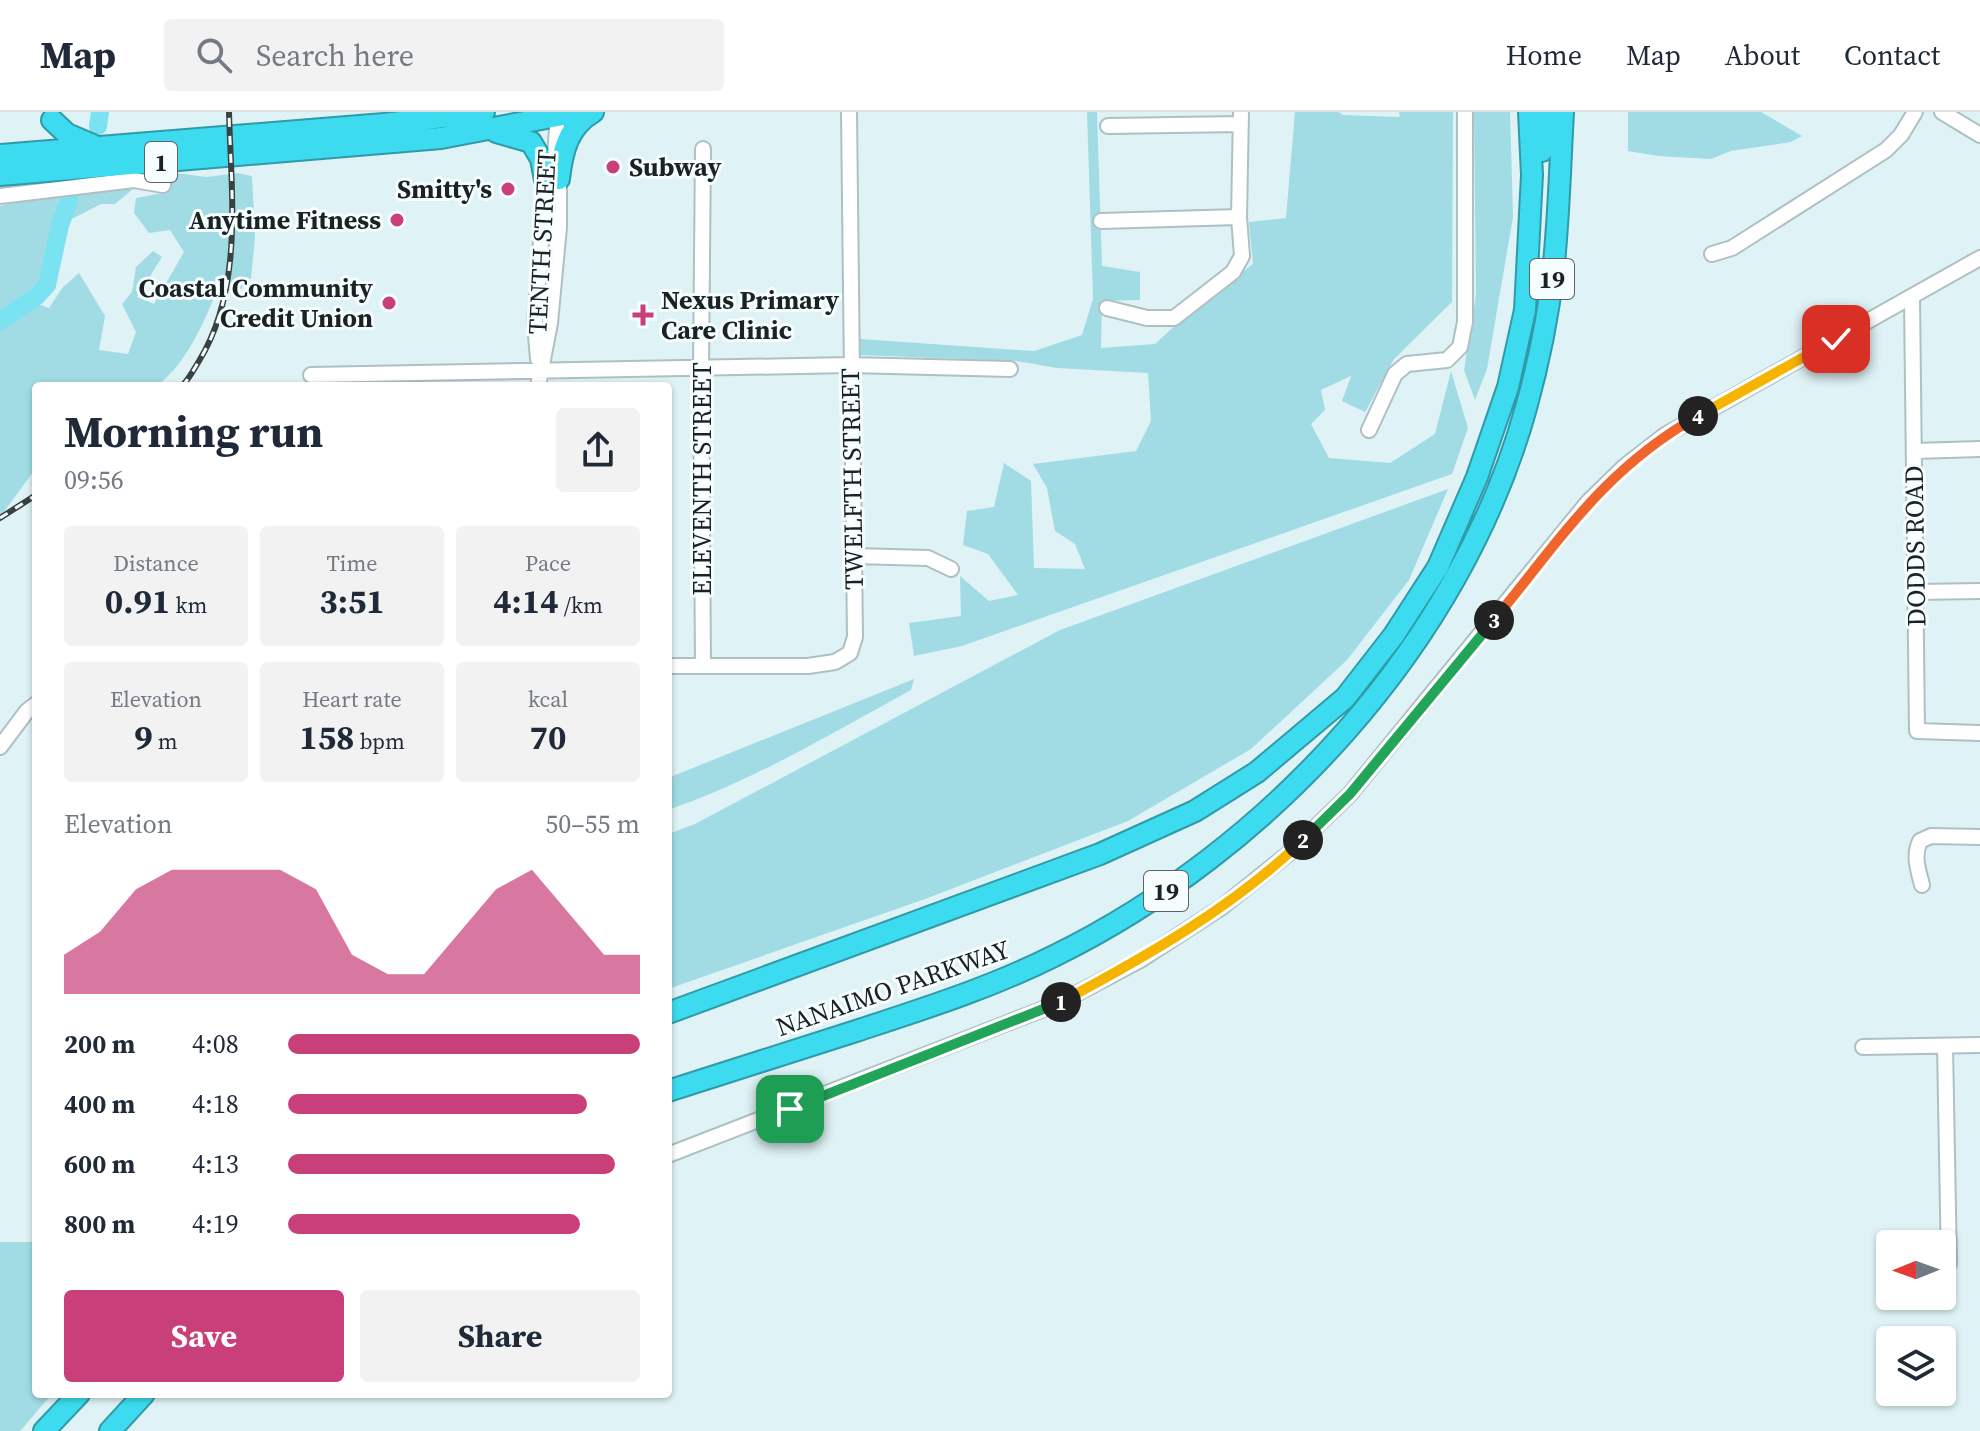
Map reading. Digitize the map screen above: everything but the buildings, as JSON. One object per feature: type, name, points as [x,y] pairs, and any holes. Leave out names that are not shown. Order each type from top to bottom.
[{"type":"highway","name":"1","points":[[0,155],[384,124],[486,121],[578,112]]},
{"type":"highway","points":[[552,179],[571,134],[583,118],[593,112]]},
{"type":"highway","name":"NANAIMO PARKWAY","points":[[672,1012],[1100,854],[1195,811],[1257,772],[1345,698],[1394,635],[1438,567],[1485,455],[1508,387],[1525,310],[1532,175],[1529,112]]},
{"type":"highway","points":[[1525,310],[1535,250],[1544,112]]},
{"type":"highway","name":"NANAIMO PARKWAY","points":[[672,1090],[961,997],[1054,956],[1147,905],[1234,840],[1301,779],[1364,711],[1435,612],[1498,493],[1515,442],[1535,369],[1553,274],[1563,112]]},
{"type":"highway","points":[[49,116],[67,134],[97,147]]},
{"type":"highway","name":"1","points":[[0,175],[386,143],[486,121]]},
{"type":"highway","points":[[486,121],[531,142],[552,179]]},
{"type":"highway","points":[[44,1431],[75,1398]]},
{"type":"highway","points":[[110,1431],[140,1398]]},
{"type":"street","name":"TWELFTH STREET","points":[[703,666],[808,666],[835,662],[850,653],[855,637],[849,112]]},
{"type":"street","points":[[1369,430],[1395,374],[1407,364],[1447,360],[1460,347],[1465,322],[1465,112]]},
{"type":"street","points":[[1712,254],[1732,248],[1886,150],[1901,135],[1915,112]]},
{"type":"street","points":[[1942,112],[1980,135]]},
{"type":"street","name":"TENTH STREET","points":[[539,379],[550,323],[559,227],[552,179],[555,158],[552,115]]},
{"type":"street","points":[[1107,308],[1147,318],[1174,318],[1233,272],[1242,256],[1239,217],[1241,118],[1108,126]]},
{"type":"street","name":"ELEVENTH STREET","points":[[703,149],[703,666]]},
{"type":"street","points":[[0,196],[134,180],[163,185]]},
{"type":"street","points":[[1101,221],[1239,217]]},
{"type":"street","points":[[672,1153],[1059,1003],[1142,959],[1222,907],[1288,854],[1350,794],[1588,502],[1625,466],[1665,435],[1980,258]]},
{"type":"street","name":"DODDS ROAD","points":[[1912,298],[1917,731],[1980,733]]},
{"type":"street","points":[[311,375],[441,371],[539,379],[701,368],[850,365],[1010,369]]},
{"type":"street","points":[[1915,451],[1980,449]]},
{"type":"street","points":[[854,556],[928,558],[951,569]]},
{"type":"street","points":[[1916,592],[1980,591]]},
{"type":"street","points":[[672,666],[703,666]]},
{"type":"street","points":[[0,747],[32,707]]},
{"type":"street","points":[[1922,885],[1916,864],[1916,849],[1920,841],[1931,836],[1980,837]]},
{"type":"street","points":[[1863,1047],[1980,1045]]},
{"type":"street","points":[[1945,1046],[1948,1230]]},
{"type":"shaded area","points":[[1087,112],[1097,112],[1102,266],[1140,272],[1140,300],[1102,301],[1101,348],[1155,344],[1193,309],[1253,264],[1249,222],[1286,218],[1295,112],[1400,117],[1399,112],[1453,112],[1452,302],[1394,359],[1365,412],[1342,401],[1351,376],[1321,390],[1325,410],[1311,424],[1329,458],[1390,463],[1435,434],[1451,371],[1468,428],[1452,474],[962,646],[914,656],[909,623],[961,616],[960,576],[989,601],[1018,595],[988,554],[963,545],[967,511],[994,507],[1004,463],[1031,481],[1034,568],[1085,569],[1075,544],[1055,531],[1047,488],[1033,464],[1136,451],[1151,421],[1148,373],[1057,368],[1017,361],[859,355],[860,339],[1034,351],[1082,335],[1093,299]]},
{"type":"shaded area","points":[[1474,112],[1510,112],[1513,217],[1487,369],[1475,400],[1464,370],[1476,295]]},
{"type":"shaded area","points":[[1628,112],[1761,112],[1802,136],[1791,142],[1731,151],[1711,159],[1658,156],[1628,151]]},
{"type":"shaded area","points":[[167,172],[207,177],[237,173],[252,176],[255,237],[251,278],[239,291],[218,288],[186,354],[162,382],[32,382],[32,473],[0,517],[0,206],[120,186],[132,190],[115,204],[101,204],[66,222],[49,278],[36,303],[49,308],[63,287],[79,273],[105,316],[99,350],[128,354],[136,332],[122,304],[132,292],[136,267],[153,251],[162,257],[137,297],[154,304],[184,252],[170,230],[149,233],[134,213],[136,198],[163,193]]},
{"type":"shaded area","points":[[1448,489],[1409,580],[1347,660],[1251,749],[1128,821],[925,899],[672,988],[672,833],[695,824],[1060,630]]},
{"type":"shaded area","points":[[914,679],[911,690],[792,755],[731,785],[672,808],[672,776]]},
{"type":"shaded area","points":[[0,1242],[32,1242],[32,1398],[49,1398],[20,1431],[0,1431]]},
{"type":"waterway","points":[[98,126],[100,112]]},
{"type":"waterway","points":[[0,321],[37,296],[47,285],[60,225],[69,201]]},
{"type":"railway","points":[[185,382],[213,333],[229,271],[232,240],[229,112]]},
{"type":"railway","points":[[0,518],[32,498]]},
{"type":"place","name":"Subway","points":[[613,167]]},
{"type":"place","name":"Smitty's","points":[[508,189]]},
{"type":"place","name":"Anytime Fitness","points":[[397,220]]},
{"type":"place","name":"Coastal Community Credit Union","points":[[389,303]]},
{"type":"place","name":"Nexus Primary Care Clinic","points":[[643,315]]},
{"type":"route","points":[[790,1109],[1059,1003],[1142,959],[1222,907],[1288,854],[1350,794],[1588,502],[1625,466],[1665,435],[1836,339]]}]
